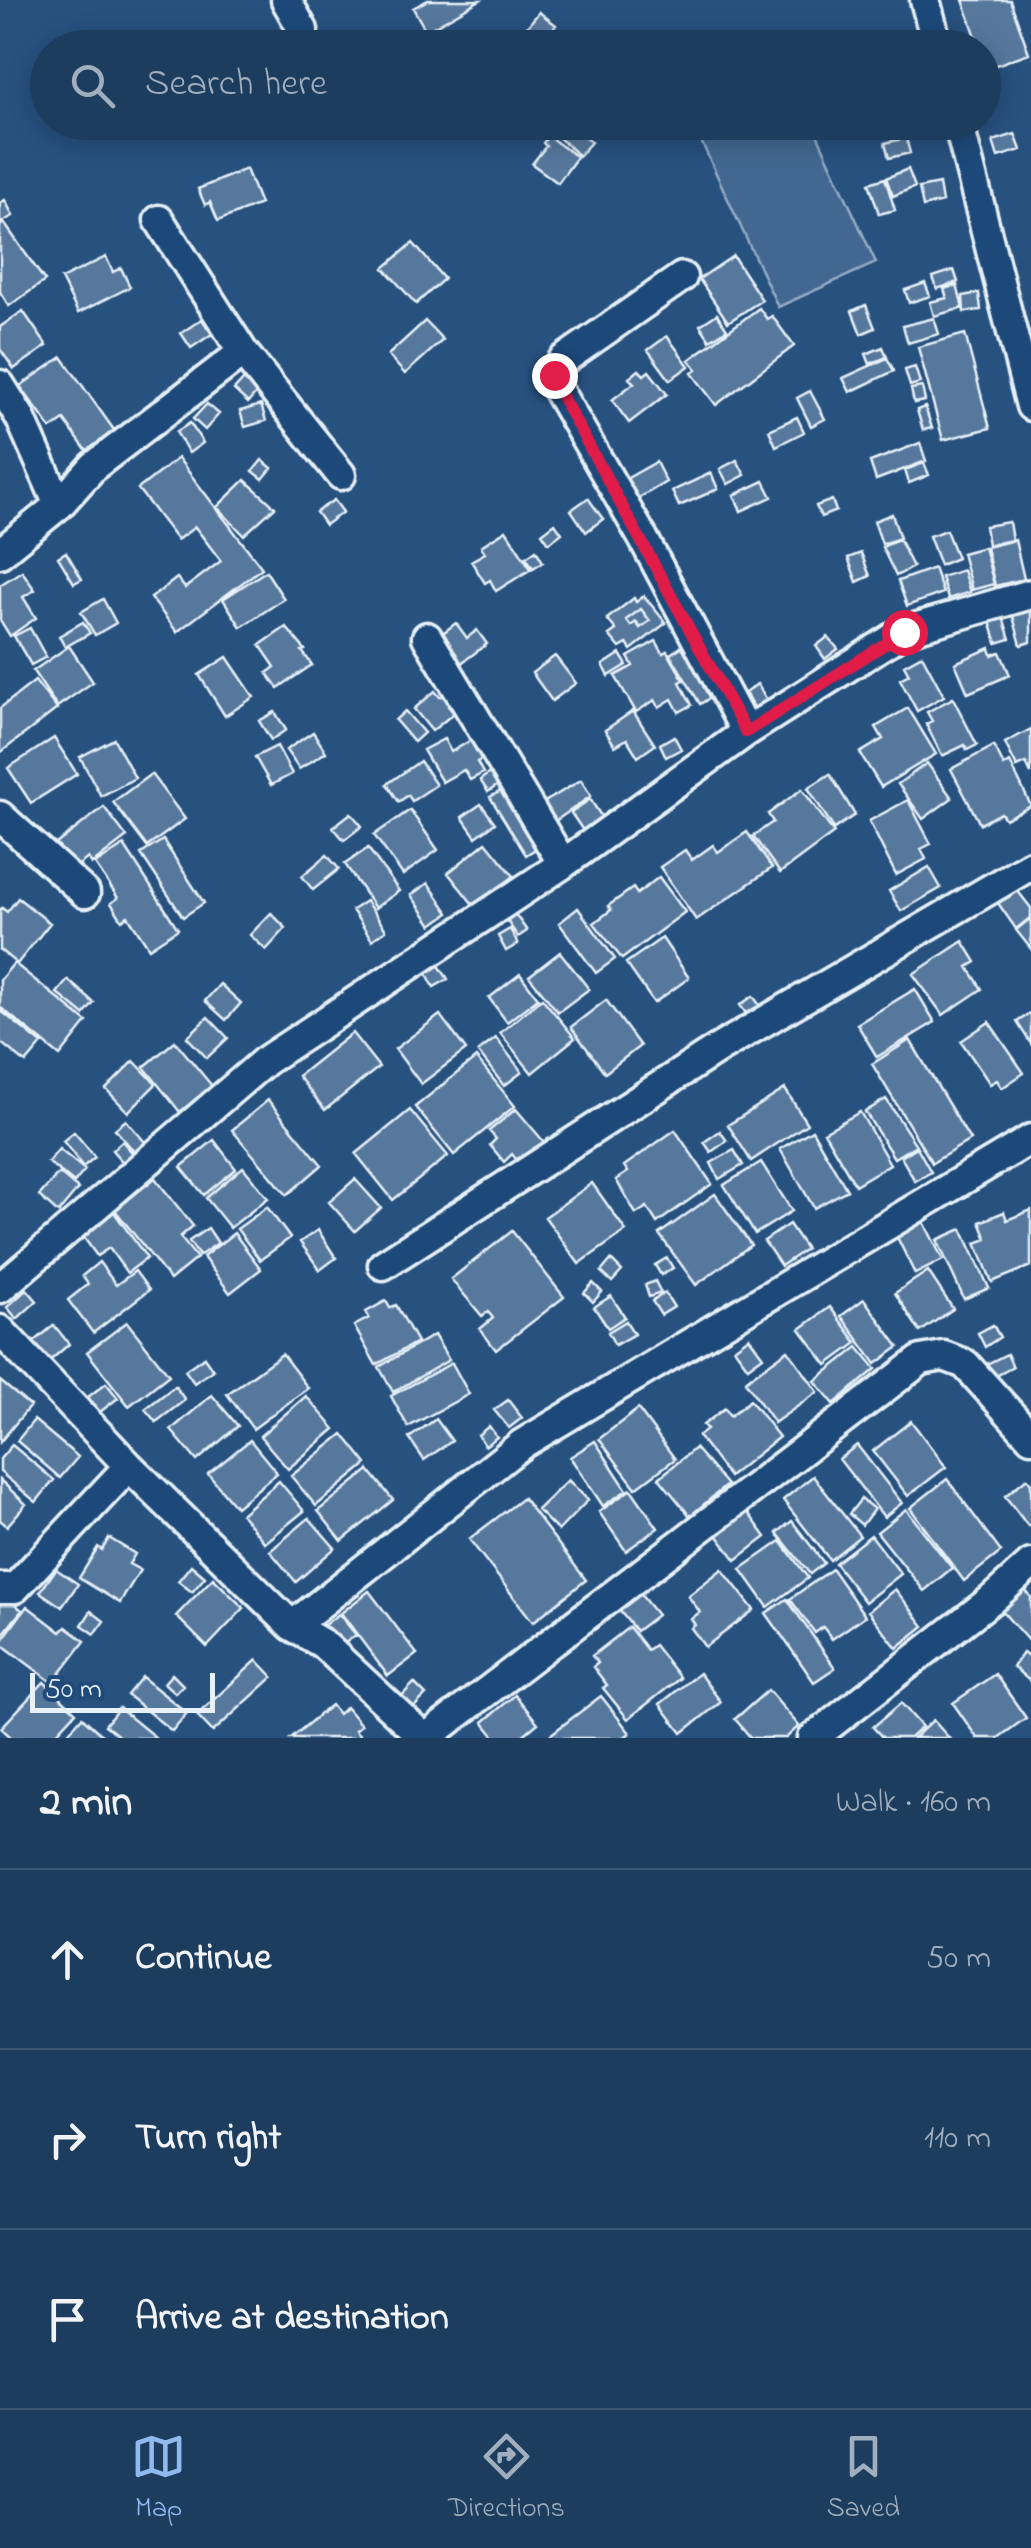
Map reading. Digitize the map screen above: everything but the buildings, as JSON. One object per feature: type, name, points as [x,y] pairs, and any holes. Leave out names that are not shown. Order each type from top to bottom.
[{"type":"street","points":[[286,0],[303,30]]},
{"type":"street","points":[[925,0],[933,30]]},
{"type":"street","points":[[964,140],[1021,321],[1031,406]]},
{"type":"street","points":[[159,220],[243,352],[340,476]]},
{"type":"street","points":[[682,277],[563,360],[554,375],[557,388],[746,732]]},
{"type":"street","points":[[0,553],[60,504],[94,466],[243,352]]},
{"type":"street","points":[[0,385],[20,417],[60,504]]},
{"type":"street","points":[[0,1288],[265,1060],[563,864],[746,732],[904,632],[1031,594]]},
{"type":"street","points":[[428,637],[563,864]]},
{"type":"street","points":[[0,816],[85,894]]},
{"type":"street","points":[[383,1265],[719,1048],[1031,866]]},
{"type":"street","points":[[292,1626],[522,1444],[1031,1138]]},
{"type":"street","points":[[0,1330],[129,1466],[292,1626],[323,1644],[425,1738],[921,1360],[944,1356],[965,1364],[1031,1437]]},
{"type":"street","points":[[0,1588],[14,1588],[129,1466]]},
{"type":"street","points":[[812,1738],[991,1600],[1031,1564]]},
{"type":"shaded area","points":[[701,140],[820,140],[876,263],[778,307]]},
{"type":"route","points":[[554,375],[557,388],[746,732],[904,632]]}]
